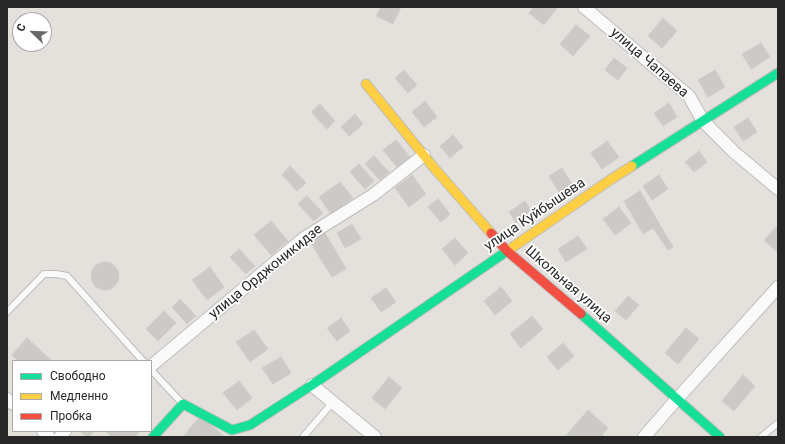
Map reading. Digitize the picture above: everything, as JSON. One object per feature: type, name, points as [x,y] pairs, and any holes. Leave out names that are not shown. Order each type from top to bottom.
[{"type":"street","name":"улица Чапаева","points":[[584,7],[689,96],[703,121],[735,153],[778,189]]},
{"type":"street","name":"улица Куйбышева","points":[[183,404],[232,430],[250,424],[312,385],[610,180],[778,73]]},
{"type":"street","name":"Школьная улица","points":[[366,84],[424,155],[507,251],[720,437]]},
{"type":"street","name":"улица Орджоникидзе","points":[[152,365],[304,238],[373,195],[424,155]]},
{"type":"street","points":[[644,437],[778,287]]},
{"type":"street","points":[[312,385],[375,437]]},
{"type":"street","points":[[158,435],[183,404]]},
{"type":"lane","points":[[7,312],[44,274],[67,276],[142,360]]},
{"type":"lane","points":[[152,371],[183,404]]},
{"type":"lane","points":[[304,437],[333,402]]},
{"type":"lane","points":[[761,437],[778,423]]},
{"type":"building","points":[[381,7],[401,7],[393,24],[376,16]]},
{"type":"building","points":[[534,7],[557,8],[544,25],[529,13]]},
{"type":"building","points":[[663,18],[677,31],[662,48],[648,36]]},
{"type":"building","points":[[576,25],[590,36],[573,56],[560,44]]},
{"type":"building","points":[[761,43],[770,57],[751,69],[742,54]]},
{"type":"building","points":[[614,58],[627,68],[618,80],[605,70]]},
{"type":"building","points":[[404,70],[417,85],[408,93],[395,78]]},
{"type":"building","points":[[715,70],[725,87],[708,97],[698,80]]},
{"type":"building","points":[[425,101],[437,117],[424,127],[412,112]]},
{"type":"building","points":[[669,103],[677,117],[663,126],[654,113]]},
{"type":"building","points":[[320,104],[335,121],[327,129],[311,112]]},
{"type":"building","points":[[355,114],[363,124],[349,136],[341,127]]},
{"type":"building","points":[[748,118],[757,132],[743,141],[734,127]]},
{"type":"building","points":[[453,135],[463,147],[450,158],[440,146]]},
{"type":"building","points":[[396,140],[410,157],[397,167],[383,150]]},
{"type":"building","points":[[607,141],[619,157],[602,169],[591,153]]},
{"type":"building","points":[[699,151],[707,162],[694,172],[685,162]]},
{"type":"building","points":[[374,156],[389,172],[380,180],[365,164]]},
{"type":"building","points":[[359,164],[374,181],[365,189],[350,172]]},
{"type":"building","points":[[290,166],[306,183],[297,191],[282,175]]},
{"type":"building","points":[[562,168],[573,186],[560,194],[549,176]]},
{"type":"building","points":[[412,175],[426,194],[409,207],[395,188]]},
{"type":"building","points":[[659,175],[668,189],[652,200],[643,186]]},
{"type":"building","points":[[340,182],[353,198],[331,214],[319,197]]},
{"type":"building","points":[[640,191],[673,247],[668,250],[653,228],[643,234],[624,201]]},
{"type":"building","points":[[307,196],[323,213],[314,221],[298,204]]},
{"type":"building","points":[[438,199],[450,214],[441,222],[428,207]]},
{"type":"building","points":[[525,201],[532,212],[516,223],[509,212]]},
{"type":"building","points":[[619,207],[631,223],[615,235],[603,219]]},
{"type":"building","points":[[271,221],[288,241],[271,255],[254,235]]},
{"type":"building","points":[[352,224],[361,239],[345,248],[337,233]]},
{"type":"building","points":[[778,225],[778,249],[776,251],[764,240]]},
{"type":"building","points":[[324,231],[346,269],[332,277],[309,240]]},
{"type":"building","points":[[578,236],[587,249],[566,262],[558,249]]},
{"type":"building","points":[[455,238],[468,253],[455,265],[442,249]]},
{"type":"building","points":[[239,249],[255,266],[246,274],[230,257]]},
{"type":"building","points":[[105,262],[115,266],[119,276],[115,286],[105,290],[95,286],[91,276],[95,266]]},
{"type":"building","points":[[210,267],[224,287],[207,300],[192,280]]},
{"type":"building","points":[[501,287],[512,301],[495,315],[484,301]]},
{"type":"building","points":[[386,288],[396,302],[381,312],[371,298]]},
{"type":"building","points":[[628,296],[639,305],[626,320],[615,311]]},
{"type":"building","points":[[180,299],[196,316],[187,324],[172,307]]},
{"type":"building","points":[[164,311],[176,323],[158,341],[146,329]]},
{"type":"building","points":[[532,316],[543,329],[521,348],[510,334]]},
{"type":"building","points":[[341,318],[350,331],[337,341],[327,328]]},
{"type":"building","points":[[686,328],[699,339],[678,364],[665,353]]},
{"type":"building","points":[[254,330],[268,349],[250,362],[236,342]]},
{"type":"building","points":[[27,338],[51,360],[17,360],[12,355]]},
{"type":"building","points":[[563,343],[574,356],[558,370],[547,357]]},
{"type":"building","points":[[281,357],[291,373],[273,384],[262,368]]},
{"type":"building","points":[[743,375],[755,386],[734,411],[722,401]]},
{"type":"building","points":[[389,377],[402,388],[385,409],[372,398]]},
{"type":"building","points":[[239,381],[252,398],[237,410],[223,393]]},
{"type":"building","points":[[588,410],[608,428],[602,435],[605,437],[565,437]]},
{"type":"building","points":[[200,416],[225,437],[183,437]]},
{"type":"building","points":[[81,432],[93,432],[89,437]]},
{"type":"building","points":[[106,432],[139,432],[135,437],[112,437]]},
{"type":"traffic: fast","points":[[632,166],[778,73]]},
{"type":"traffic: fast","points":[[153,437],[183,404],[232,430],[250,425],[312,385],[510,249]]},
{"type":"traffic: fast","points":[[581,314],[720,437]]},
{"type":"traffic: slow","points":[[366,84],[435,169],[491,233]]},
{"type":"traffic: slow","points":[[510,249],[632,166]]},
{"type":"traffic: jam","points":[[491,233],[507,251],[581,314]]}]
